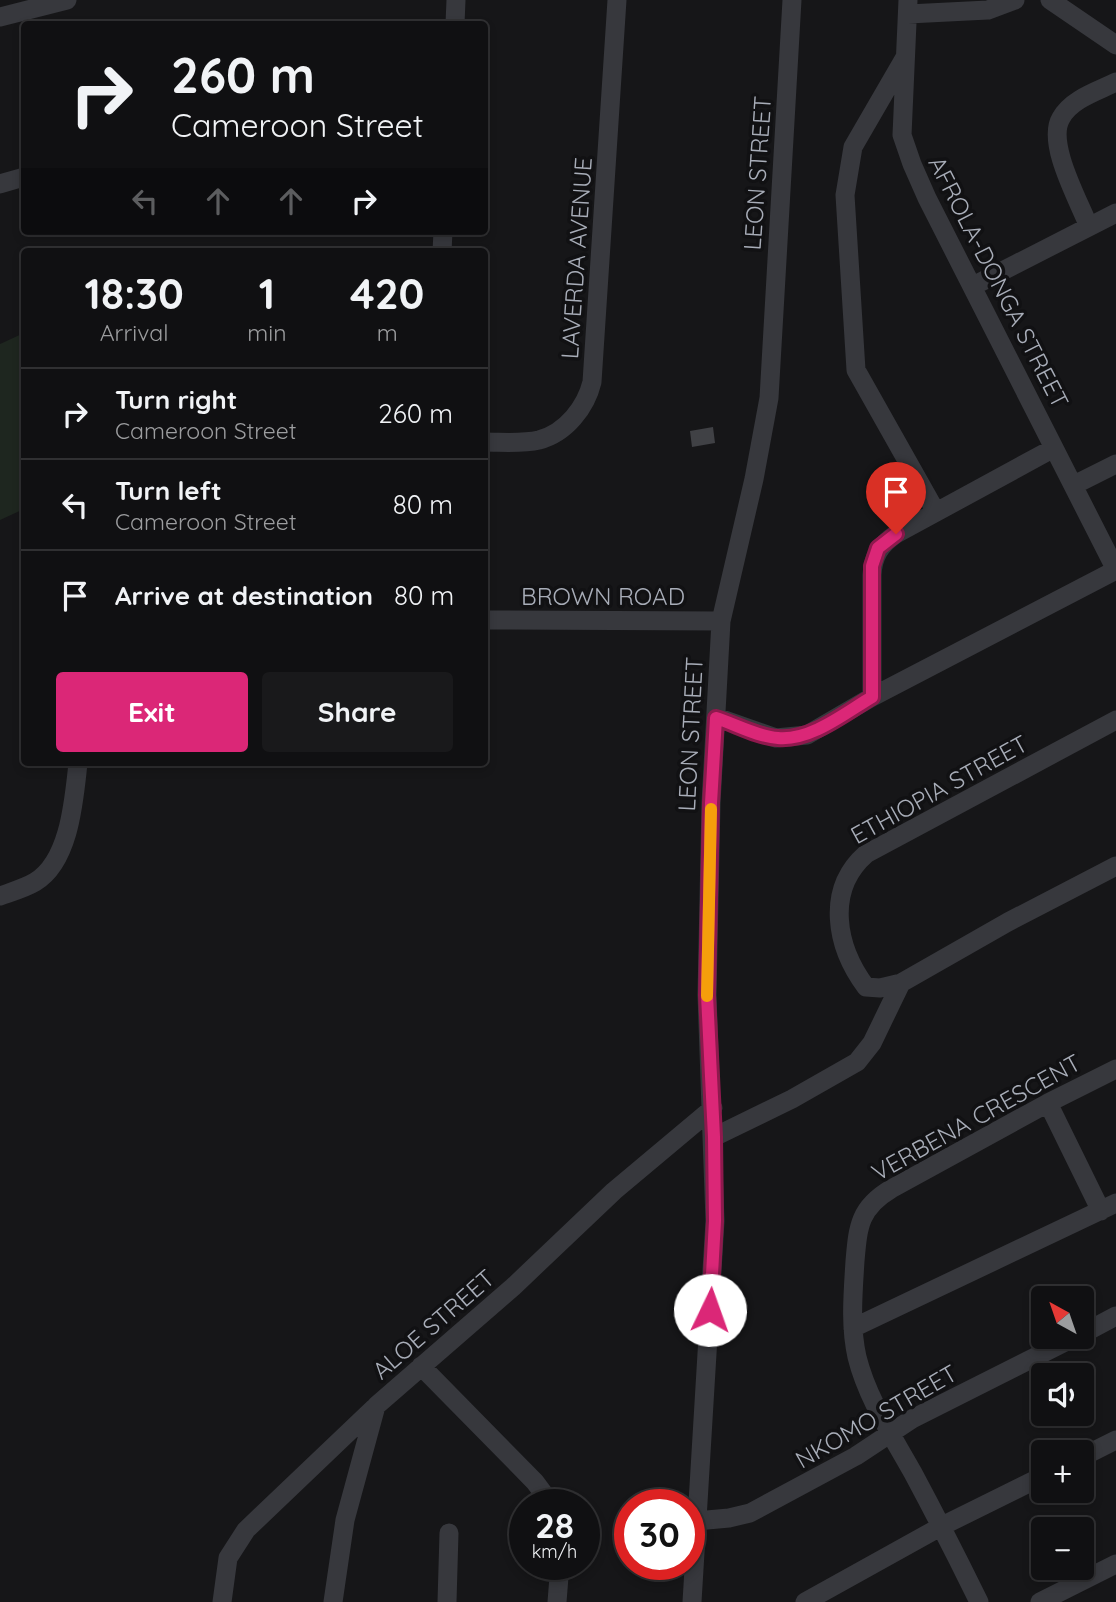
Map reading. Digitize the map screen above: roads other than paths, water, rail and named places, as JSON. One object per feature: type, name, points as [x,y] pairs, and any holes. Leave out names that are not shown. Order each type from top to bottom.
[{"type":"street","points":[[0,18],[66,0]]},
{"type":"street","points":[[455,21],[456,0]]},
{"type":"street","name":"LAVERDA AVENUE","points":[[488,442],[540,440],[551,435],[572,419],[590,392],[617,0]]},
{"type":"street","name":"LEON STREET","points":[[698,1489],[715,1221],[707,995],[711,803],[720,621],[754,479],[769,398],[792,0]]},
{"type":"street","points":[[908,7],[988,10],[1014,0]]},
{"type":"street","points":[[1050,0],[1116,45]]},
{"type":"street","name":"AFROLA-DONGA STREET","points":[[908,7],[902,135],[905,147],[927,198],[1116,570]]},
{"type":"street","points":[[906,55],[853,147],[845,195],[856,370],[936,512]]},
{"type":"street","points":[[1089,227],[1057,146],[1057,131],[1060,118],[1066,111],[1080,100],[1116,82]]},
{"type":"street","points":[[0,184],[21,178]]},
{"type":"street","points":[[973,286],[1116,213]]},
{"type":"street","points":[[872,697],[874,556],[886,541],[1054,448]]},
{"type":"street","points":[[1074,485],[1116,464]]},
{"type":"street","points":[[716,718],[776,738],[807,735],[872,697],[1116,570]]},
{"type":"street","name":"BROWN ROAD","points":[[488,620],[720,621]]},
{"type":"street","name":"ETHIOPIA STREET","points":[[1116,720],[866,854],[854,865],[844,883],[839,911],[840,934],[846,954],[866,987],[880,988],[901,983],[1008,922],[1116,866]]},
{"type":"street","points":[[0,896],[36,881],[57,859],[69,826],[78,766]]},
{"type":"street","points":[[714,1137],[792,1099],[857,1062],[872,1043],[901,983]]},
{"type":"street","name":"VERBENA CRESCENT","points":[[979,1602],[942,1526],[891,1434],[857,1357],[853,1328],[853,1293],[862,1215],[867,1207],[891,1189],[1116,1069]]},
{"type":"street","points":[[853,1328],[1108,1207],[1048,1103]]},
{"type":"street","name":"ALOE STREET","points":[[222,1602],[228,1558],[246,1530],[376,1406],[513,1287],[614,1191],[713,1108]]},
{"type":"street","points":[[1094,1328],[1116,1317]]},
{"type":"street","name":"NKOMO STREET","points":[[705,1520],[750,1513],[812,1482],[920,1415],[1051,1349]]},
{"type":"street","points":[[421,1366],[540,1489]]},
{"type":"street","points":[[333,1602],[345,1520],[376,1406]]},
{"type":"street","points":[[1094,1451],[1116,1440]]},
{"type":"street","points":[[805,1602],[942,1526],[1031,1482]]},
{"type":"street","points":[[447,1602],[449,1533]]},
{"type":"street","points":[[1040,1602],[1116,1564]]},
{"type":"street","points":[[557,1602],[559,1580]]},
{"type":"street","name":"LEON STREET","points":[[692,1602],[693,1580]]}]
